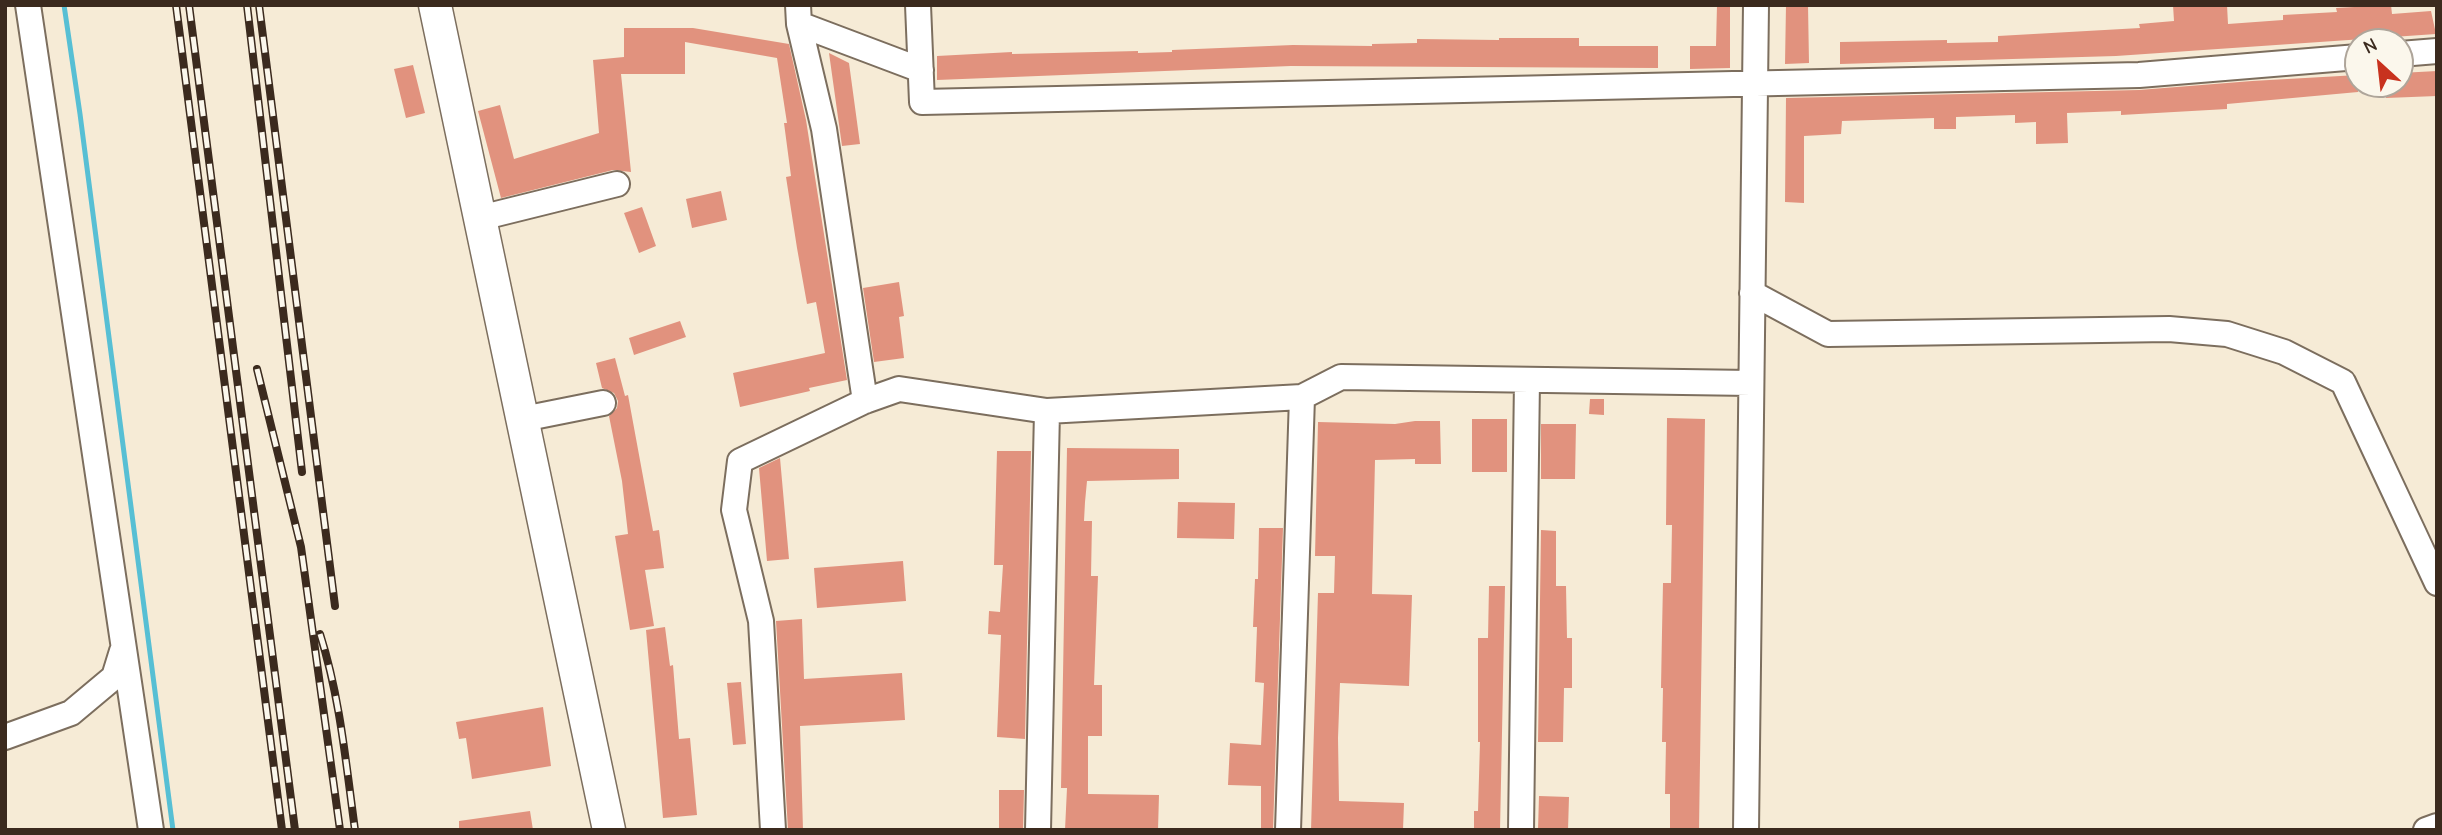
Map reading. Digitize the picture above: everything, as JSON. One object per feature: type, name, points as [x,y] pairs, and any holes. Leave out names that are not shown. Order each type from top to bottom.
[{"type":"main road","points":[[435,5],[609,830]]},
{"type":"street","points":[[28,5],[151,830]]},
{"type":"street","points":[[918,5],[922,102],[2139,75],[2344,58]]},
{"type":"street","points":[[1746,830],[1756,5]]},
{"type":"street","points":[[798,15],[921,70]]},
{"type":"street","points":[[798,15],[824,129],[865,401]]},
{"type":"street","points":[[2414,53],[2437,51]]},
{"type":"street","points":[[480,218],[617,184]]},
{"type":"street","points":[[1752,293],[1828,334],[2169,329],[2227,334],[2284,352],[2343,382],[2437,583]]},
{"type":"street","points":[[773,830],[761,621],[734,510],[740,461],[865,401],[899,389],[1047,411],[1302,397],[1341,377],[1751,383]]},
{"type":"street","points":[[1521,830],[1527,380]]},
{"type":"street","points":[[1288,830],[1302,397]]},
{"type":"street","points":[[523,419],[603,403]]},
{"type":"street","points":[[1038,830],[1047,411]]},
{"type":"street","points":[[71,713],[114,677],[124,648]]},
{"type":"street","points":[[5,737],[71,713],[131,697]]},
{"type":"street","points":[[2426,830],[2437,826]]},
{"type":"building","points":[[1717,5],[1730,5],[1730,68],[1690,69],[1690,46],[1716,46]]},
{"type":"building","points":[[1786,5],[1808,5],[1809,63],[1785,64]]},
{"type":"building","points":[[2173,5],[2227,5],[2228,24],[2283,20],[2283,15],[2337,12],[2336,8],[2391,5],[2392,14],[2431,11],[2436,34],[2414,36],[2414,28],[2344,28],[2344,40],[2116,56],[1840,64],[1840,42],[1998,42],[1998,36],[2140,28],[2139,24],[2174,21]]},
{"type":"building","points":[[624,28],[693,28],[789,44],[806,120],[847,380],[740,407],[733,373],[825,353],[816,302],[807,304],[797,248],[786,177],[791,176],[784,123],[787,123],[777,58],[685,42],[685,74],[621,74],[631,172],[613,170],[501,198],[478,111],[500,105],[514,159],[599,133],[593,60],[624,57]]},
{"type":"building","points":[[1579,38],[1579,46],[1658,46],[1658,68],[1291,66],[937,80],[937,56],[1012,52],[1172,52],[1293,45],[1372,46],[1417,43],[1417,39]]},
{"type":"building","points":[[829,53],[849,63],[860,144],[842,146]]},
{"type":"building","points":[[413,65],[425,113],[406,118],[394,69]]},
{"type":"building","points":[[2437,71],[2437,96],[2414,97],[2414,72]]},
{"type":"building","points":[[2344,76],[2344,93],[2227,104],[2227,109],[2121,115],[2121,111],[2067,113],[2068,143],[2036,144],[2036,122],[2015,123],[2015,115],[1956,117],[1956,129],[1934,129],[1934,118],[1842,121],[1841,134],[1804,136],[1804,203],[1785,202],[1786,98],[2139,90]]},
{"type":"building","points":[[721,191],[727,220],[692,228],[686,199]]},
{"type":"building","points":[[642,207],[656,246],[639,253],[624,213]]},
{"type":"building","points":[[899,282],[904,316],[899,317],[904,358],[874,362],[863,288]]},
{"type":"building","points":[[680,321],[686,337],[634,355],[629,338]]},
{"type":"building","points":[[615,358],[625,396],[628,395],[653,531],[659,530],[664,568],[645,570],[654,626],[630,630],[615,536],[628,534],[622,481],[609,416],[617,408],[618,401],[614,393],[602,388],[596,363]]},
{"type":"building","points":[[1590,399],[1604,399],[1604,415],[1589,414]]},
{"type":"building","points":[[1667,418],[1705,419],[1699,830],[1670,830],[1670,794],[1665,794],[1666,742],[1662,742],[1661,688],[1663,583],[1671,583],[1672,525],[1666,525]]},
{"type":"building","points":[[1472,419],[1507,419],[1507,472],[1472,472]]},
{"type":"building","points":[[1440,421],[1441,464],[1415,464],[1415,459],[1375,460],[1372,594],[1412,595],[1409,686],[1340,683],[1338,738],[1339,801],[1404,803],[1403,830],[1311,830],[1318,593],[1334,593],[1335,556],[1315,556],[1318,422],[1395,424]]},
{"type":"building","points":[[1541,424],[1576,424],[1575,479],[1541,479]]},
{"type":"building","points":[[1067,448],[1179,449],[1179,479],[1087,481],[1085,502],[1084,521],[1092,521],[1091,576],[1098,576],[1094,685],[1102,685],[1102,736],[1088,736],[1088,794],[1159,795],[1158,830],[1065,830],[1067,788],[1061,788]]},
{"type":"building","points":[[997,451],[1031,451],[1025,739],[997,737],[1001,635],[988,634],[989,611],[1000,612],[1003,565],[994,565]]},
{"type":"building","points":[[780,458],[789,559],[767,561],[759,468]]},
{"type":"building","points":[[1178,502],[1235,503],[1234,539],[1177,538]]},
{"type":"building","points":[[1259,528],[1283,528],[1273,830],[1261,830],[1261,786],[1228,785],[1230,743],[1261,745],[1264,683],[1255,682],[1257,627],[1253,627]]},
{"type":"building","points":[[1541,530],[1556,531],[1556,586],[1566,586],[1567,638],[1572,638],[1572,688],[1564,688],[1563,742],[1538,742]]},
{"type":"building","points":[[903,561],[906,601],[817,608],[814,568]]},
{"type":"building","points":[[1489,586],[1505,586],[1500,830],[1474,830],[1474,811],[1478,811],[1480,742],[1478,638],[1488,638]]},
{"type":"building","points":[[802,619],[804,679],[902,673],[905,720],[800,726],[803,830],[788,830],[776,621]]},
{"type":"building","points":[[665,627],[670,666],[673,665],[679,739],[690,738],[697,815],[663,818],[646,630]]},
{"type":"building","points":[[741,682],[746,744],[733,745],[727,683]]},
{"type":"building","points":[[543,707],[551,766],[472,779],[466,738],[459,739],[456,722]]},
{"type":"building","points":[[999,790],[1024,790],[1023,830],[999,830]]},
{"type":"building","points":[[1539,796],[1569,797],[1568,830],[1538,830]]},
{"type":"building","points":[[530,811],[533,830],[459,830],[459,821]]},
{"type":"waterway","points":[[64,5],[173,830]]},
{"type":"railway","points":[[176,5],[282,830]]},
{"type":"railway","points":[[189,5],[295,830]]},
{"type":"railway","points":[[247,5],[302,472]]},
{"type":"railway","points":[[259,5],[335,606]]},
{"type":"railway","points":[[257,369],[301,547],[340,830]]},
{"type":"railway","points":[[320,634],[337,706],[355,830]]}]
